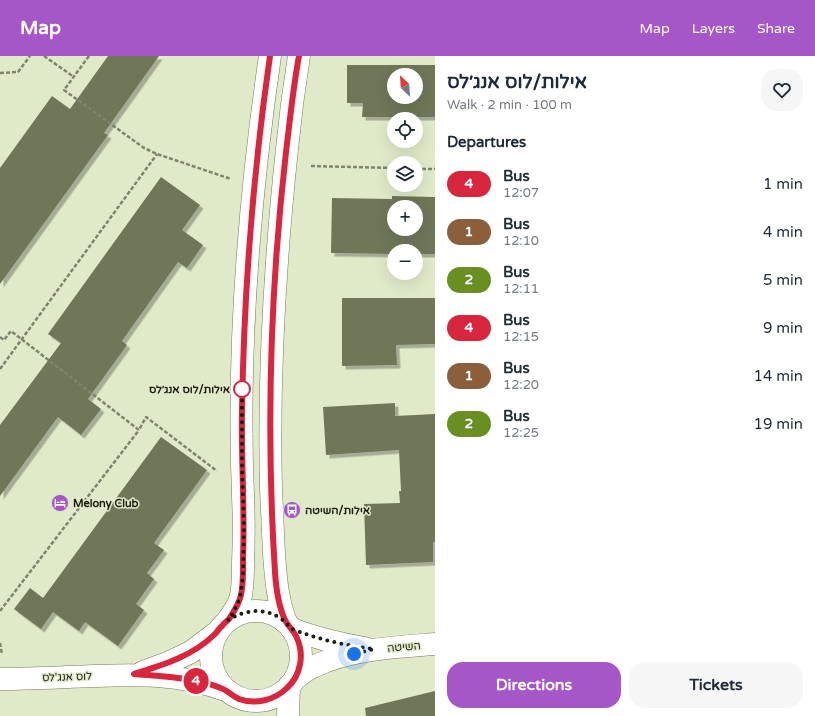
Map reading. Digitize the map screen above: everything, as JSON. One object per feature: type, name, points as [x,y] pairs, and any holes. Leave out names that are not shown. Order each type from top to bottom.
[{"type":"street","points":[[246,716],[214,676],[210,658],[213,641],[222,626],[233,613],[240,598],[243,576],[244,525],[242,412],[246,286],[254,187],[270,56]]},
{"type":"street","points":[[228,693],[240,699],[257,702],[279,695],[292,683],[301,663],[300,645],[281,610],[278,598],[272,524],[270,411],[271,356],[277,250],[285,165],[299,56]]},
{"type":"street","points":[[222,626],[236,615],[245,612],[263,611],[279,617],[289,626]]},
{"type":"street","name":"לוס אנג'לס","points":[[134,674],[180,658],[200,646],[222,626]]},
{"type":"street","name":"השיטה","points":[[289,626],[304,633],[333,642],[374,649]]},
{"type":"street","name":"השיטה","points":[[292,683],[306,671],[324,662],[374,649],[435,644]]},
{"type":"street","name":"לוס אנג'לס","points":[[0,679],[134,674],[193,680],[228,693]]},
{"type":"street","points":[[288,716],[292,683]]},
{"type":"path","points":[[0,73],[18,72],[30,56]]},
{"type":"path","points":[[44,56],[74,77]]},
{"type":"path","points":[[89,56],[64,90],[144,148],[157,154],[254,187]]},
{"type":"path","points":[[0,369],[157,154]]},
{"type":"path","points":[[285,165],[387,168]]},
{"type":"path","points":[[423,169],[435,169]]},
{"type":"path","points":[[0,337],[4,340],[11,331],[139,430]]},
{"type":"path","points":[[0,612],[139,430],[146,417],[243,491]]},
{"type":"building","points":[[108,56],[159,56],[104,133],[108,135],[0,284],[0,168],[52,96],[70,109]]},
{"type":"building","points":[[347,65],[435,65],[435,117],[423,117],[423,112],[387,112],[387,117],[362,117],[363,103],[347,103]]},
{"type":"building","points":[[161,177],[200,205],[182,230],[203,245],[187,268],[178,262],[122,341],[127,345],[88,399],[101,409],[81,435],[58,417],[0,496],[0,425],[61,343],[48,334]]},
{"type":"building","points":[[392,196],[435,197],[435,254],[423,254],[423,244],[387,244],[387,254],[331,253],[332,198],[392,199]]},
{"type":"building","points":[[342,298],[435,298],[435,344],[396,345],[397,365],[342,366]]},
{"type":"building","points":[[395,403],[395,416],[435,414],[435,542],[433,542],[433,562],[366,565],[364,504],[400,503],[399,491],[401,491],[399,450],[326,455],[323,407]]},
{"type":"building","points":[[161,437],[207,470],[154,543],[164,550],[147,573],[154,579],[136,604],[144,610],[118,646],[85,622],[79,631],[53,612],[41,629],[14,609],[30,588],[43,598]]},
{"type":"building","points":[[435,691],[435,716],[366,716],[365,708]]},
{"type":"bus line","name":"4","points":[[270,56],[254,187],[245,301],[242,412],[244,538],[243,576],[240,598],[228,620],[216,633],[200,646],[170,662],[134,674],[193,680],[225,690],[240,699],[257,702],[275,697],[283,692],[295,680],[301,663],[300,645],[297,637],[286,622],[281,610],[277,592],[272,524],[270,411],[271,356],[277,250],[282,190],[299,56]]},
{"type":"place","name":"אילות/לוס אנג׳לס","points":[[242,389]]},
{"type":"place","name":"Melony Club","points":[[60,503]]},
{"type":"place","name":"אילות/השיטה","points":[[292,510]]},
{"type":"route","points":[[242,389],[242,384],[244,525],[243,576],[240,598],[228,620],[245,612],[263,611],[279,617],[292,629],[333,642],[374,649],[354,654]]}]
